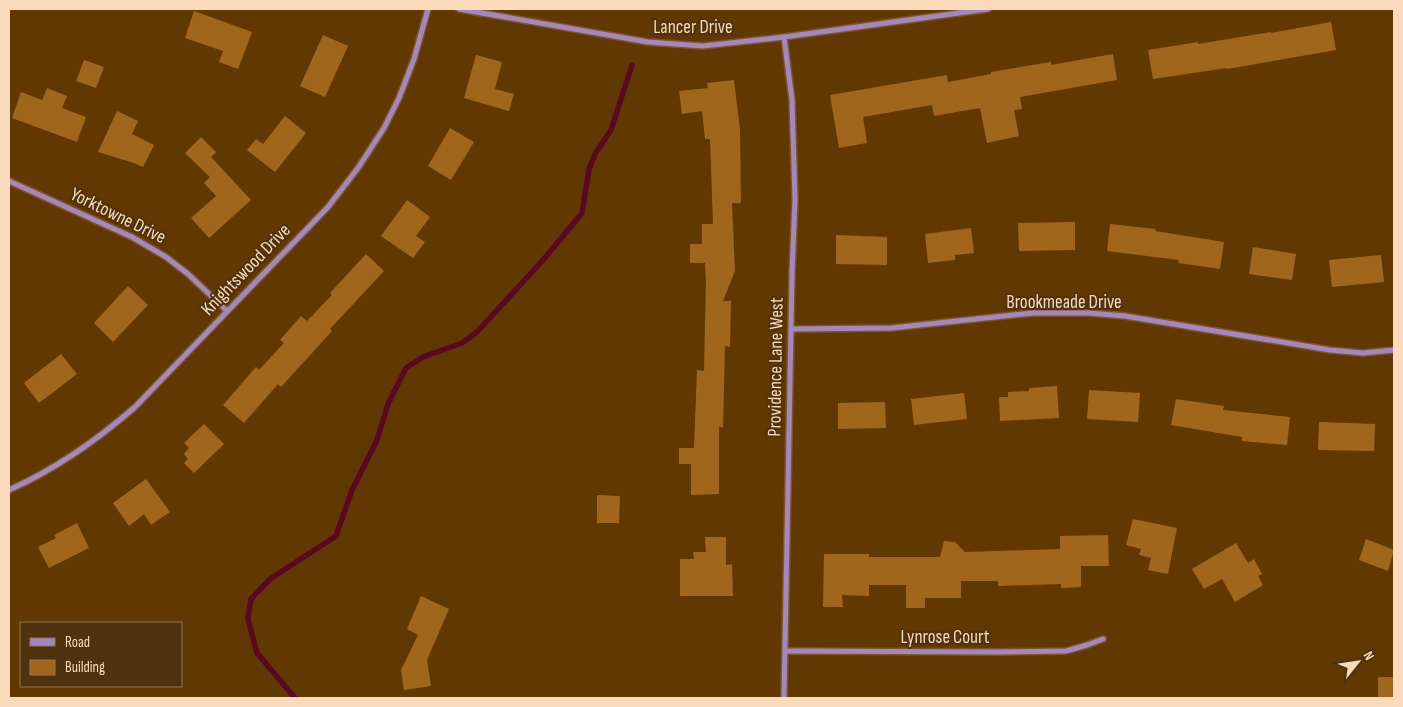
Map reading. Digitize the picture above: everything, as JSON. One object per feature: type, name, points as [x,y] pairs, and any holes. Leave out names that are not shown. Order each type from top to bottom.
[{"type":"street","name":"Knightswood Drive","points":[[9,490],[28,482],[72,457],[102,436],[135,408],[328,207],[358,168],[384,128],[399,98],[414,59],[428,9]]},
{"type":"street","name":"Lancer Drive","points":[[459,9],[648,42],[703,46],[784,37],[988,9]]},
{"type":"street","name":"Providence Lane West","points":[[784,37],[792,100],[795,189],[784,698]]},
{"type":"street","name":"Yorktowne Drive","points":[[9,181],[132,237],[166,257],[188,274],[227,312]]},
{"type":"street","name":"Brookmeade Drive","points":[[791,329],[891,328],[1023,314],[1089,313],[1125,316],[1330,350],[1363,353],[1394,350]]},
{"type":"street","name":"Lynrose Court","points":[[785,652],[1066,651],[1103,638]]},
{"type":"building","points":[[194,11],[252,32],[238,69],[219,62],[223,51],[185,38]]},
{"type":"building","points":[[1331,22],[1336,50],[1227,69],[1153,79],[1148,50],[1271,33]]},
{"type":"building","points":[[323,35],[348,46],[325,97],[300,86]]},
{"type":"building","points":[[1113,54],[1117,80],[1020,97],[1022,109],[1014,110],[1019,136],[987,143],[980,108],[934,116],[932,105],[863,117],[867,143],[839,148],[830,95],[947,75],[948,82],[991,74],[991,72],[1051,62],[1051,65]]},
{"type":"building","points":[[476,55],[502,62],[495,89],[514,94],[509,111],[464,98]]},
{"type":"building","points":[[84,60],[104,67],[96,88],[76,81]]},
{"type":"building","points":[[734,80],[740,130],[741,203],[732,203],[735,271],[723,301],[731,301],[730,347],[725,346],[723,427],[719,427],[719,494],[691,495],[691,464],[679,464],[679,448],[694,448],[697,370],[704,371],[706,280],[705,263],[690,263],[690,244],[702,244],[702,224],[713,224],[710,139],[705,139],[702,111],[682,114],[679,91],[708,88],[707,83]]},
{"type":"building","points":[[47,88],[67,96],[62,108],[86,117],[77,142],[12,118],[21,92],[42,100]]},
{"type":"building","points":[[117,111],[138,121],[132,134],[154,145],[143,167],[98,152]]},
{"type":"building","points":[[285,116],[306,133],[275,172],[247,150],[256,139],[263,144]]},
{"type":"building","points":[[450,128],[474,142],[451,180],[428,166]]},
{"type":"building","points":[[201,137],[216,152],[211,157],[251,200],[209,238],[191,218],[216,196],[204,183],[210,177],[185,153]]},
{"type":"building","points":[[407,200],[430,217],[416,236],[425,242],[413,258],[381,236]]},
{"type":"building","points":[[1075,222],[1075,250],[1019,251],[1018,223]]},
{"type":"building","points":[[1110,224],[1156,229],[1155,231],[1224,242],[1220,269],[1178,263],[1179,260],[1107,251]]},
{"type":"building","points":[[971,228],[974,253],[955,255],[955,260],[928,263],[925,234]]},
{"type":"building","points":[[836,235],[887,237],[887,265],[836,264]]},
{"type":"building","points":[[1253,247],[1296,254],[1292,280],[1249,274]]},
{"type":"building","points":[[366,254],[384,271],[330,329],[332,331],[281,387],[278,384],[244,423],[223,405],[256,367],[259,370],[284,343],[280,340],[301,316],[307,321],[332,295],[330,293]]},
{"type":"building","points":[[1381,255],[1384,282],[1332,287],[1329,260]]},
{"type":"building","points":[[128,286],[148,305],[113,342],[94,323]]},
{"type":"building","points":[[61,354],[77,374],[39,403],[24,383]]},
{"type":"building","points":[[1057,386],[1059,418],[1000,421],[999,397],[1008,397],[1008,392],[1029,391],[1029,388]]},
{"type":"building","points":[[1089,390],[1140,393],[1138,422],[1087,419]]},
{"type":"building","points":[[964,393],[967,419],[914,425],[911,399]]},
{"type":"building","points":[[1176,399],[1224,406],[1223,410],[1290,417],[1287,445],[1242,441],[1242,437],[1171,425]]},
{"type":"building","points":[[885,402],[886,428],[838,429],[838,403]]},
{"type":"building","points":[[1319,422],[1375,424],[1374,451],[1318,450]]},
{"type":"building","points":[[204,424],[224,444],[194,473],[184,463],[188,459],[184,454],[189,448],[184,443]]},
{"type":"building","points":[[146,479],[170,512],[151,525],[144,514],[129,526],[113,503]]},
{"type":"building","points":[[597,495],[620,496],[619,523],[597,523]]},
{"type":"building","points":[[1133,519],[1177,528],[1168,574],[1148,570],[1151,558],[1139,555],[1141,549],[1126,545]]},
{"type":"building","points":[[77,523],[89,548],[49,568],[38,547],[56,538],[54,535]]},
{"type":"building","points":[[1108,535],[1109,566],[1081,566],[1081,587],[1061,588],[1061,584],[998,586],[998,581],[961,581],[961,598],[925,598],[925,608],[906,608],[906,585],[869,585],[869,596],[842,595],[843,607],[823,607],[824,554],[869,554],[869,557],[940,557],[944,541],[955,542],[965,552],[1060,549],[1060,536]]},
{"type":"building","points":[[705,537],[726,537],[726,565],[732,564],[733,596],[680,596],[680,559],[694,559],[693,552],[706,552]]},
{"type":"building","points":[[1366,539],[1394,550],[1388,571],[1359,560]]},
{"type":"building","points":[[1236,543],[1248,563],[1254,559],[1262,574],[1258,576],[1263,585],[1235,602],[1222,579],[1204,589],[1192,569]]},
{"type":"building","points":[[421,596],[449,609],[427,660],[431,686],[404,690],[401,670],[418,635],[407,629]]},
{"type":"building","points":[[1378,677],[1394,677],[1394,698],[1378,698]]},
{"type":"waterway","points":[[295,698],[257,653],[248,619],[251,599],[270,579],[336,536],[352,490],[377,440],[388,404],[406,368],[423,357],[462,343],[477,332],[544,259],[582,213],[589,169],[595,154],[611,130],[632,65]]}]
